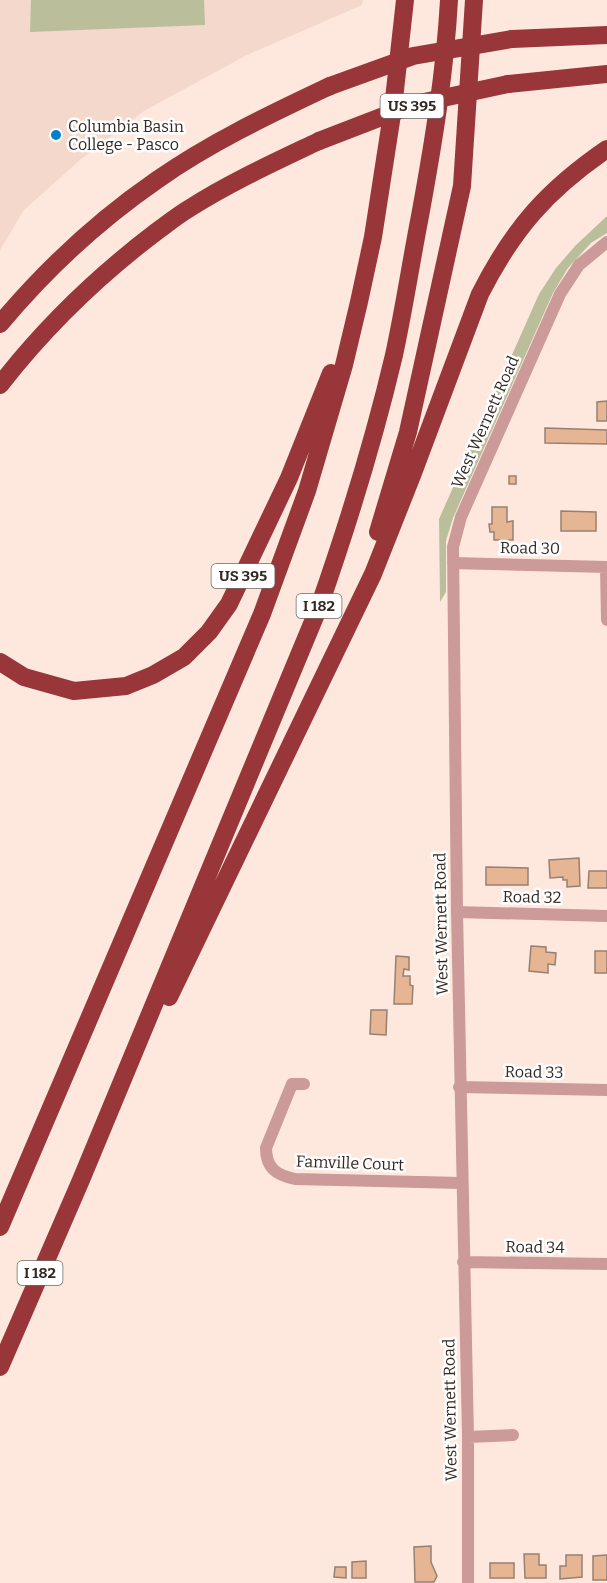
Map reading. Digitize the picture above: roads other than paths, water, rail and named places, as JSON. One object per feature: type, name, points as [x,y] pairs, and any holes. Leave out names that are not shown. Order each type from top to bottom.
[{"type":"highway","points":[[0,1227],[266,603],[300,511],[344,365],[374,230],[395,97],[405,0]]},
{"type":"highway","name":"I 182","points":[[0,1367],[81,1180],[319,607],[354,504],[380,409],[407,291],[432,150],[449,0]]},
{"type":"highway","points":[[352,617],[408,432],[462,186],[474,0]]},
{"type":"highway","points":[[0,324],[63,256],[110,215],[150,185],[230,135],[330,86],[413,56],[512,39],[607,35]]},
{"type":"highway","name":"US 395","points":[[0,385],[70,305],[132,250],[188,209],[255,171],[319,141],[415,104],[508,84],[607,74]]},
{"type":"highway","points":[[81,1180],[373,574],[414,473],[474,311],[492,272],[518,231],[544,201],[560,184],[607,149]]},
{"type":"highway","name":"US 395","points":[[0,662],[24,677],[74,691],[126,686],[153,675],[184,657],[209,632],[229,604],[289,478],[359,302]]},
{"type":"street","name":"West Wernett Road","points":[[468,1583],[468,1437],[459,1087],[453,563],[456,532],[564,287],[579,265],[607,242]]},
{"type":"street","name":"Road 30","points":[[453,563],[607,567]]},
{"type":"street","points":[[607,567],[607,620]]},
{"type":"street","name":"Road 32","points":[[457,912],[607,916]]},
{"type":"street","name":"Famville Court","points":[[304,1084],[292,1084],[266,1148],[266,1157],[271,1167],[280,1176],[295,1179],[461,1183]]},
{"type":"street","name":"Road 33","points":[[459,1087],[607,1090]]},
{"type":"street","name":"Road 34","points":[[463,1263],[607,1264]]},
{"type":"street","points":[[468,1437],[513,1435]]},
{"type":"place","name":"Columbia Basin College - Pasco","points":[[56,135]]}]
